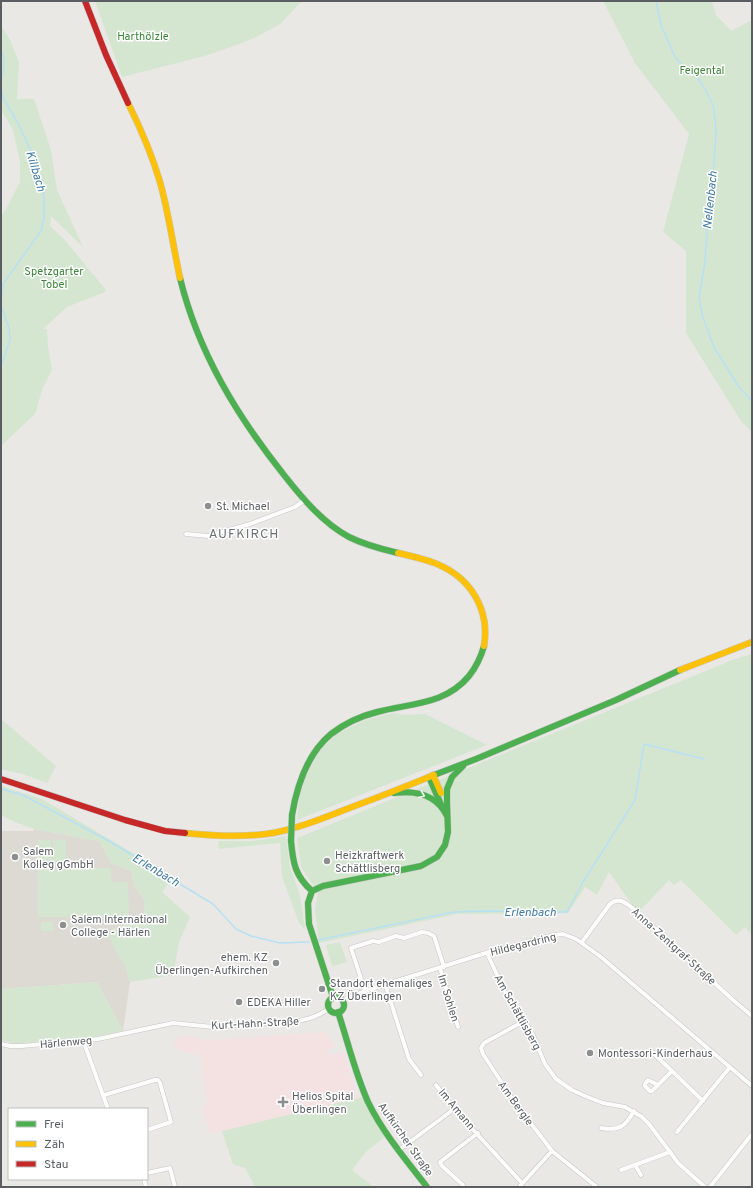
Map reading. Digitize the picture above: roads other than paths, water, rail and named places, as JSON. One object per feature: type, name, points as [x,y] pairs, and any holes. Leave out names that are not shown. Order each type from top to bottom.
[{"type":"street","points":[[85,1],[104,53],[148,147],[165,202],[184,291],[204,350],[222,385],[245,424],[270,459],[305,500],[324,519],[351,538],[369,546],[443,566],[458,575],[469,586],[477,598],[484,617],[485,634],[483,649],[478,664],[469,677],[458,688],[443,698],[426,703],[376,712],[356,719],[332,734],[319,748],[304,772],[296,795],[292,815],[292,857],[296,871],[301,880],[312,891]]},
{"type":"street","points":[[186,534],[208,536],[250,524],[295,507],[305,500]]},
{"type":"street","points":[[1,779],[99,812],[148,826],[181,833],[214,836],[257,835],[286,830],[321,820],[476,759],[616,700],[676,672],[752,642]]},
{"type":"street","points":[[333,997],[309,924],[308,903],[312,891],[323,886],[406,870],[426,864],[438,856],[448,838],[448,821],[446,810],[447,787],[452,776],[460,768],[476,759]]},
{"type":"street","points":[[431,776],[446,810]]},
{"type":"street","points":[[384,794],[408,792],[420,794],[432,799],[446,810]]},
{"type":"street","name":"Anna-Zentgraf-Straße","points":[[582,942],[610,904],[614,901],[623,901],[752,1016]]},
{"type":"street","name":"Im Sohlen","points":[[365,991],[351,948],[373,941],[379,942],[396,936],[404,938],[422,932],[428,933],[434,936],[458,1027]]},
{"type":"street","name":"Hildegardring","points":[[343,1001],[349,997],[385,984],[442,968],[487,953],[554,935],[563,934],[582,942],[752,1086]]},
{"type":"street","name":"Am Schättlisberg","points":[[487,953],[505,992],[535,1039],[545,1064],[556,1078],[572,1090],[586,1096],[603,1103],[625,1107],[634,1111],[649,1124],[678,1162],[705,1187]]},
{"type":"street","points":[[385,984],[409,1059],[421,1075]]},
{"type":"street","points":[[333,997],[339,997],[343,1001],[344,1006],[338,1012],[332,1012],[329,1009],[329,1001],[333,997]]},
{"type":"street","name":"Kurt-Hahn-Straße","points":[[132,1032],[173,1022],[213,1027],[308,1020],[317,1017],[329,1009]]},
{"type":"street","name":"Aufkircher Straße","points":[[338,1012],[355,1069],[368,1102],[399,1150],[427,1187]]},
{"type":"street","name":"Am Bergle","points":[[524,1021],[484,1043],[481,1051],[513,1100],[552,1151],[597,1187]]},
{"type":"street","name":"Härlenweg","points":[[1,1044],[22,1046],[98,1039],[132,1032]]},
{"type":"street","points":[[83,1040],[108,1108]]},
{"type":"street","points":[[651,1052],[703,1100]]},
{"type":"street","points":[[677,1132],[730,1067]]},
{"type":"street","points":[[658,1085],[672,1071]]},
{"type":"street","points":[[104,1095],[158,1080],[171,1122],[148,1130]]},
{"type":"street","name":"Im Amann","points":[[436,1085],[521,1185]]},
{"type":"street","points":[[399,1150],[454,1108]]},
{"type":"street","points":[[601,1128],[614,1130],[622,1127],[628,1122],[634,1111]]},
{"type":"street","name":"Im Amann","points":[[463,1185],[442,1166],[440,1162],[478,1134]]},
{"type":"street","points":[[710,1187],[752,1134]]},
{"type":"street","points":[[521,1185],[552,1151]]},
{"type":"street","points":[[621,1170],[670,1152]]},
{"type":"street","points":[[635,1165],[641,1175]]},
{"type":"street","points":[[148,1174],[170,1168],[175,1187]]},
{"type":"waterway","name":"Nellenbach","points":[[656,1],[661,25],[675,57],[683,66],[698,78],[713,105],[716,132],[714,164],[710,191],[705,262],[699,298],[702,315],[714,347],[739,387],[752,401]]},
{"type":"waterway","name":"Killbach","points":[[1,50],[4,62],[1,83]]},
{"type":"waterway","name":"Killbach","points":[[1,87],[3,98],[18,123],[31,151],[40,177],[44,198],[44,217],[41,231],[3,284],[1,305],[9,328],[10,340],[1,366]]},
{"type":"waterway","name":"Erlenbach","points":[[318,940],[454,912],[567,912],[583,882],[635,800],[644,744],[704,759]]},
{"type":"waterway","name":"Erlenbach","points":[[1,789],[23,795],[109,841],[213,904],[236,929],[251,936],[280,943],[309,942]]},
{"type":"place","name":"St. Michael","points":[[208,506]]},
{"type":"place","name":"Salem Kolleg gGmbH","points":[[15,857]]},
{"type":"place","name":"Heizkraftwerk Schättlisberg","points":[[327,861]]},
{"type":"place","name":"Salem International College - Härlen","points":[[63,925]]},
{"type":"place","name":"ehem. KZ Überlingen-Aufkirchen","points":[[276,963]]},
{"type":"place","name":"Standort ehemaliges KZ Überlingen","points":[[322,989]]},
{"type":"place","name":"EDEKA Hiller","points":[[239,1002]]},
{"type":"place","name":"Montessori-Kinderhaus","points":[[590,1053]]},
{"type":"place","name":"Helios Spital Überlingen","points":[[283,1102]]},
{"type":"district","name":"AUFKIRCH","points":[[244,533]]},
{"type":"park label","name":"Harthölzle","points":[[143,36]]},
{"type":"park label","name":"Feigental","points":[[702,70]]},
{"type":"park label","name":"Spetzgarter Tobel","points":[[54,277]]}]
